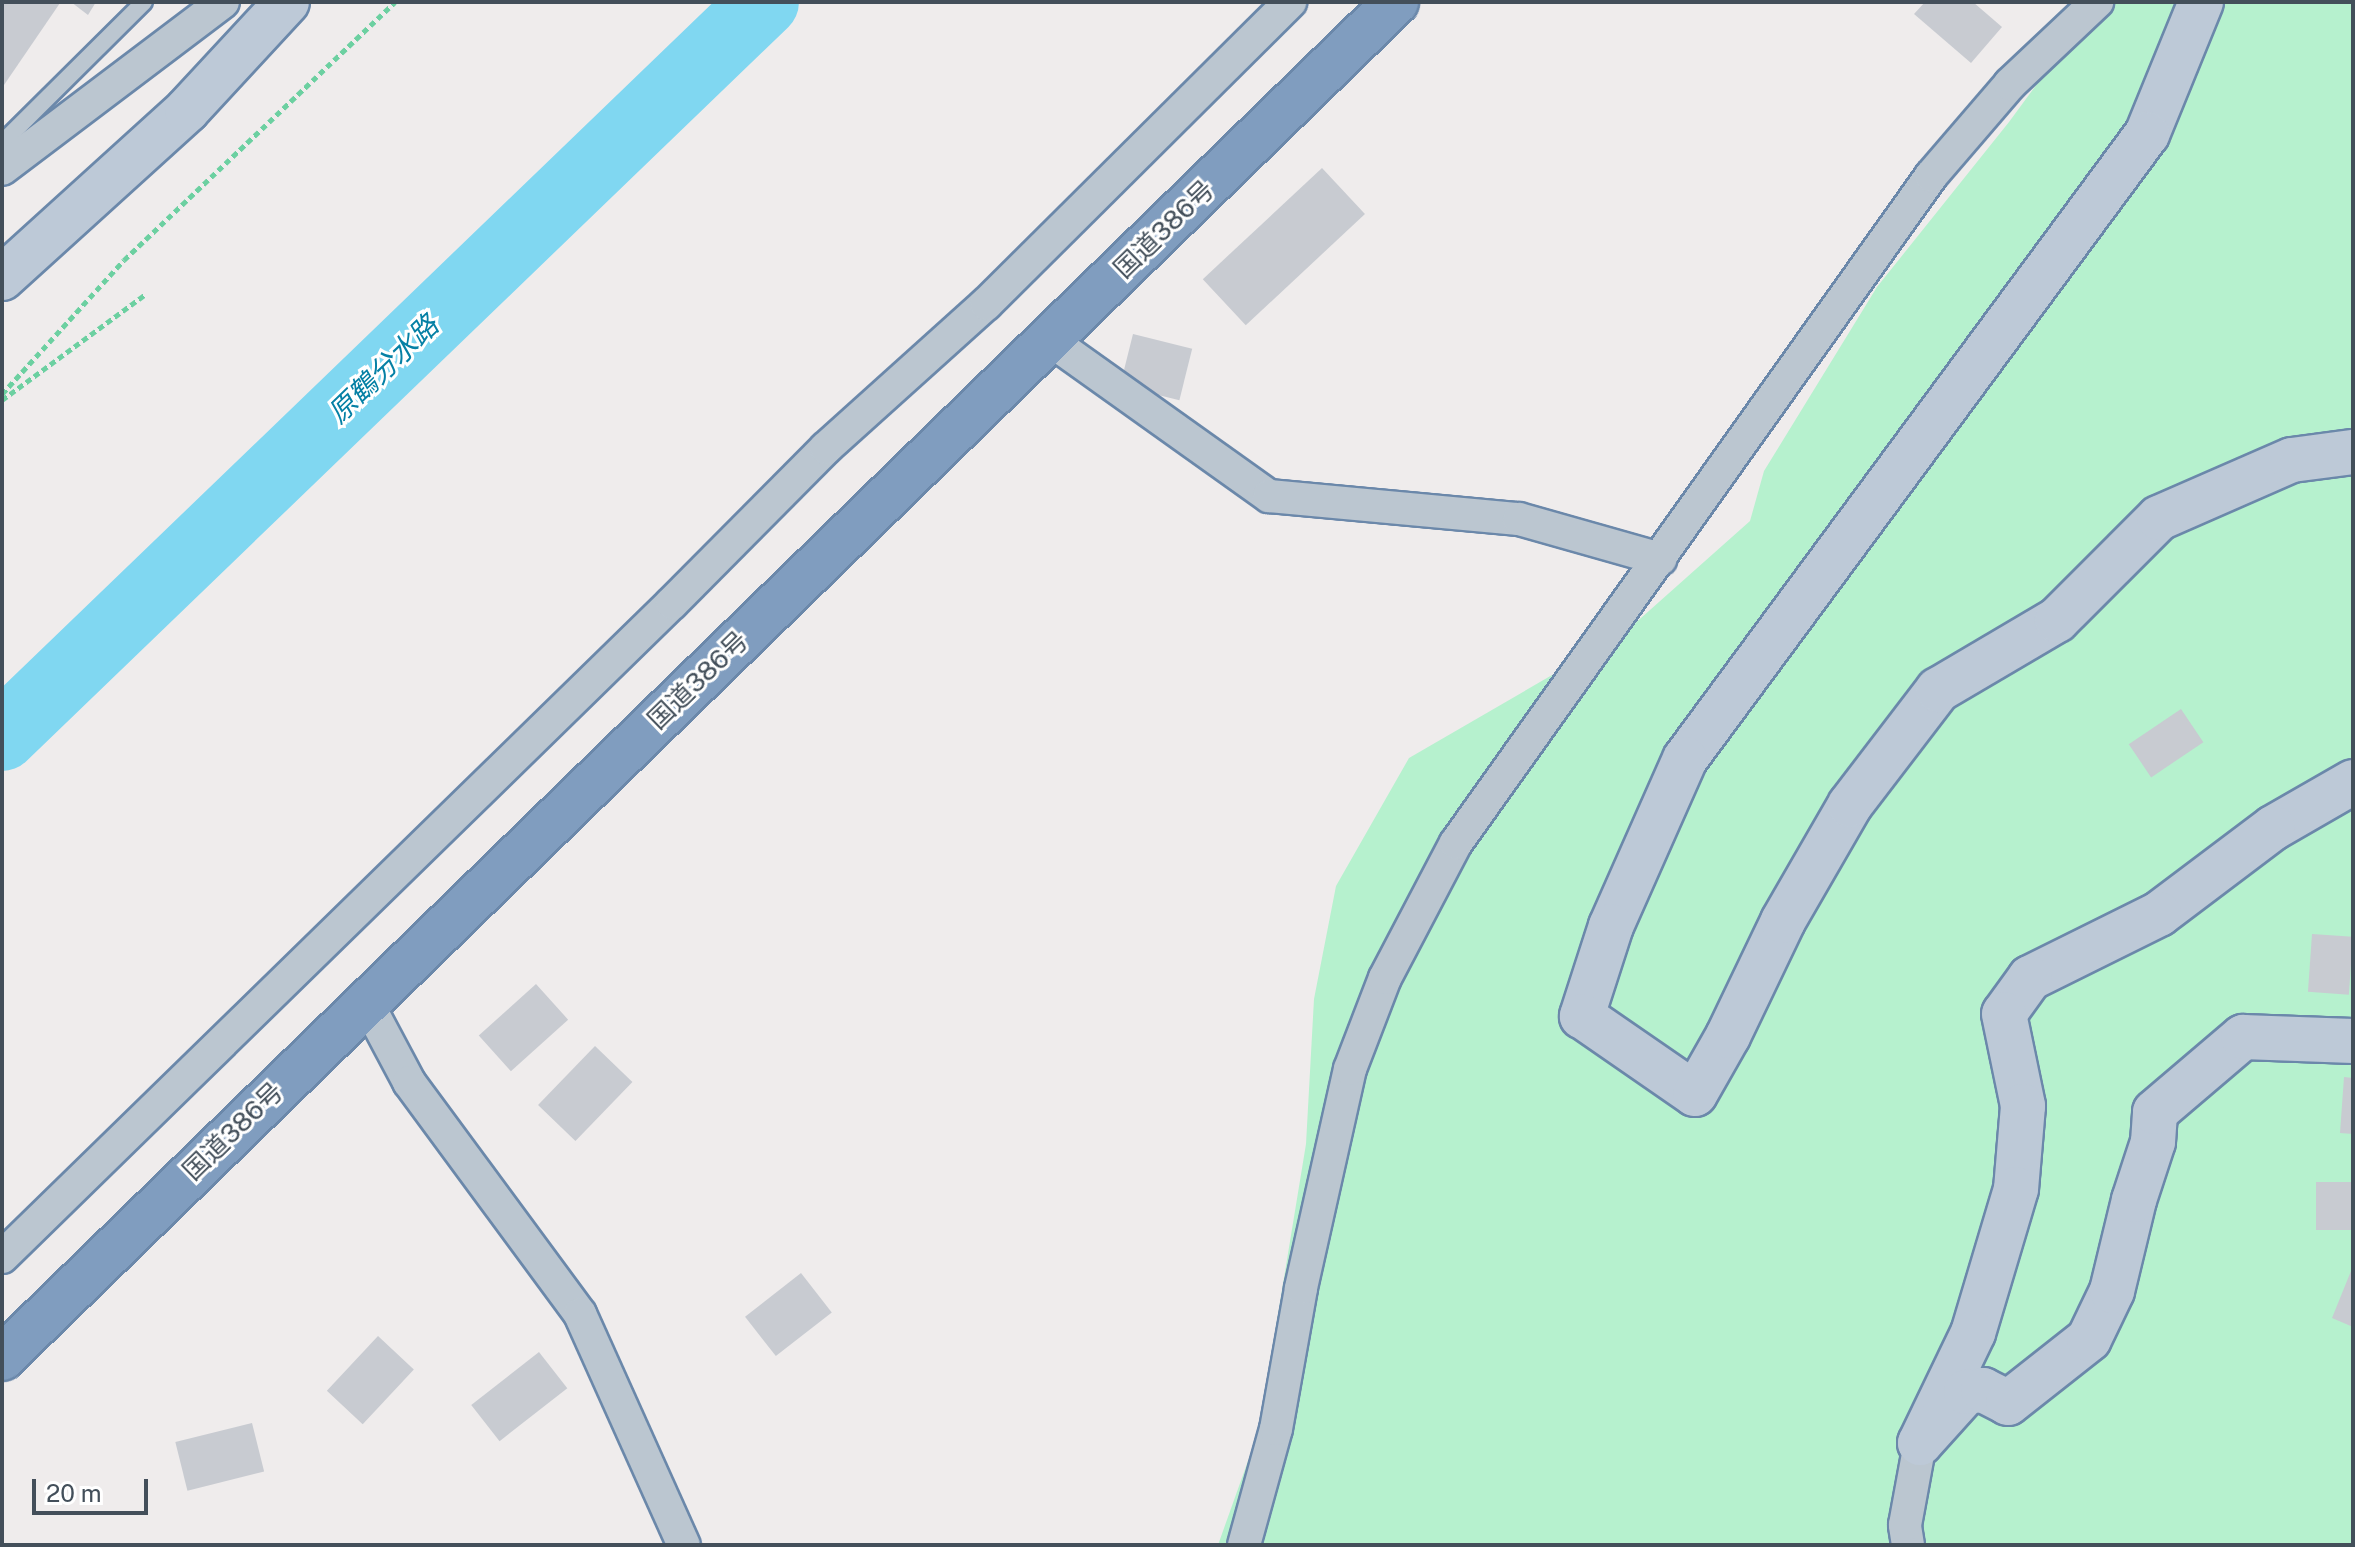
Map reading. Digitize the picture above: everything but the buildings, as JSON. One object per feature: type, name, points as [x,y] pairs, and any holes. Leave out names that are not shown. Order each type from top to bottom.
[{"type":"highway","name":"国道386号","points":[[2,1358],[1396,2]]},
{"type":"street","points":[[2,169],[223,2]]},
{"type":"street","points":[[2,278],[187,110],[287,2]]},
{"type":"street","points":[[2,1257],[672,603],[826,448],[986,304],[1290,2]]},
{"type":"street","points":[[1244,1545],[1276,1429],[1301,1288],[1350,1069],[1385,978],[1456,843],[1931,176],[2010,84],[2097,2]]},
{"type":"street","points":[[2201,2],[2147,134],[1685,759],[1611,926],[1582,1016],[1695,1094],[1728,1036],[1783,921],[1850,805],[1938,690],[2057,620],[2159,518],[2292,460],[2353,452]]},
{"type":"street","points":[[1050,340],[1269,496],[1519,519],[1660,559]]},
{"type":"street","points":[[1908,1545],[1905,1525],[1920,1443],[1973,1333],[2016,1189],[2023,1106],[2004,1014],[2030,978],[2159,914],[2273,828],[2353,782]]},
{"type":"street","points":[[366,1001],[409,1082],[580,1314],[684,1545]]},
{"type":"street","points":[[1920,1443],[1966,1392],[1983,1390],[2008,1403],[2089,1339],[2112,1291],[2134,1200],[2153,1142],[2155,1112],[2243,1037],[2353,1041]]},
{"type":"lane","points":[[2,143],[144,2]]},
{"type":"path","points":[[2,397],[42,346],[124,260],[395,2]]},
{"type":"path","points":[[2,397],[146,294]]},
{"type":"green space","points":[[2097,2],[2353,2],[2353,1545],[1218,1545],[1259,1430],[1306,1144],[1314,999],[1336,886],[1409,758],[1623,634],[1750,521],[1764,471],[1877,287],[2009,122]]},
{"type":"waterway","name":"原鶴分水路","points":[[2,736],[764,2]]}]
